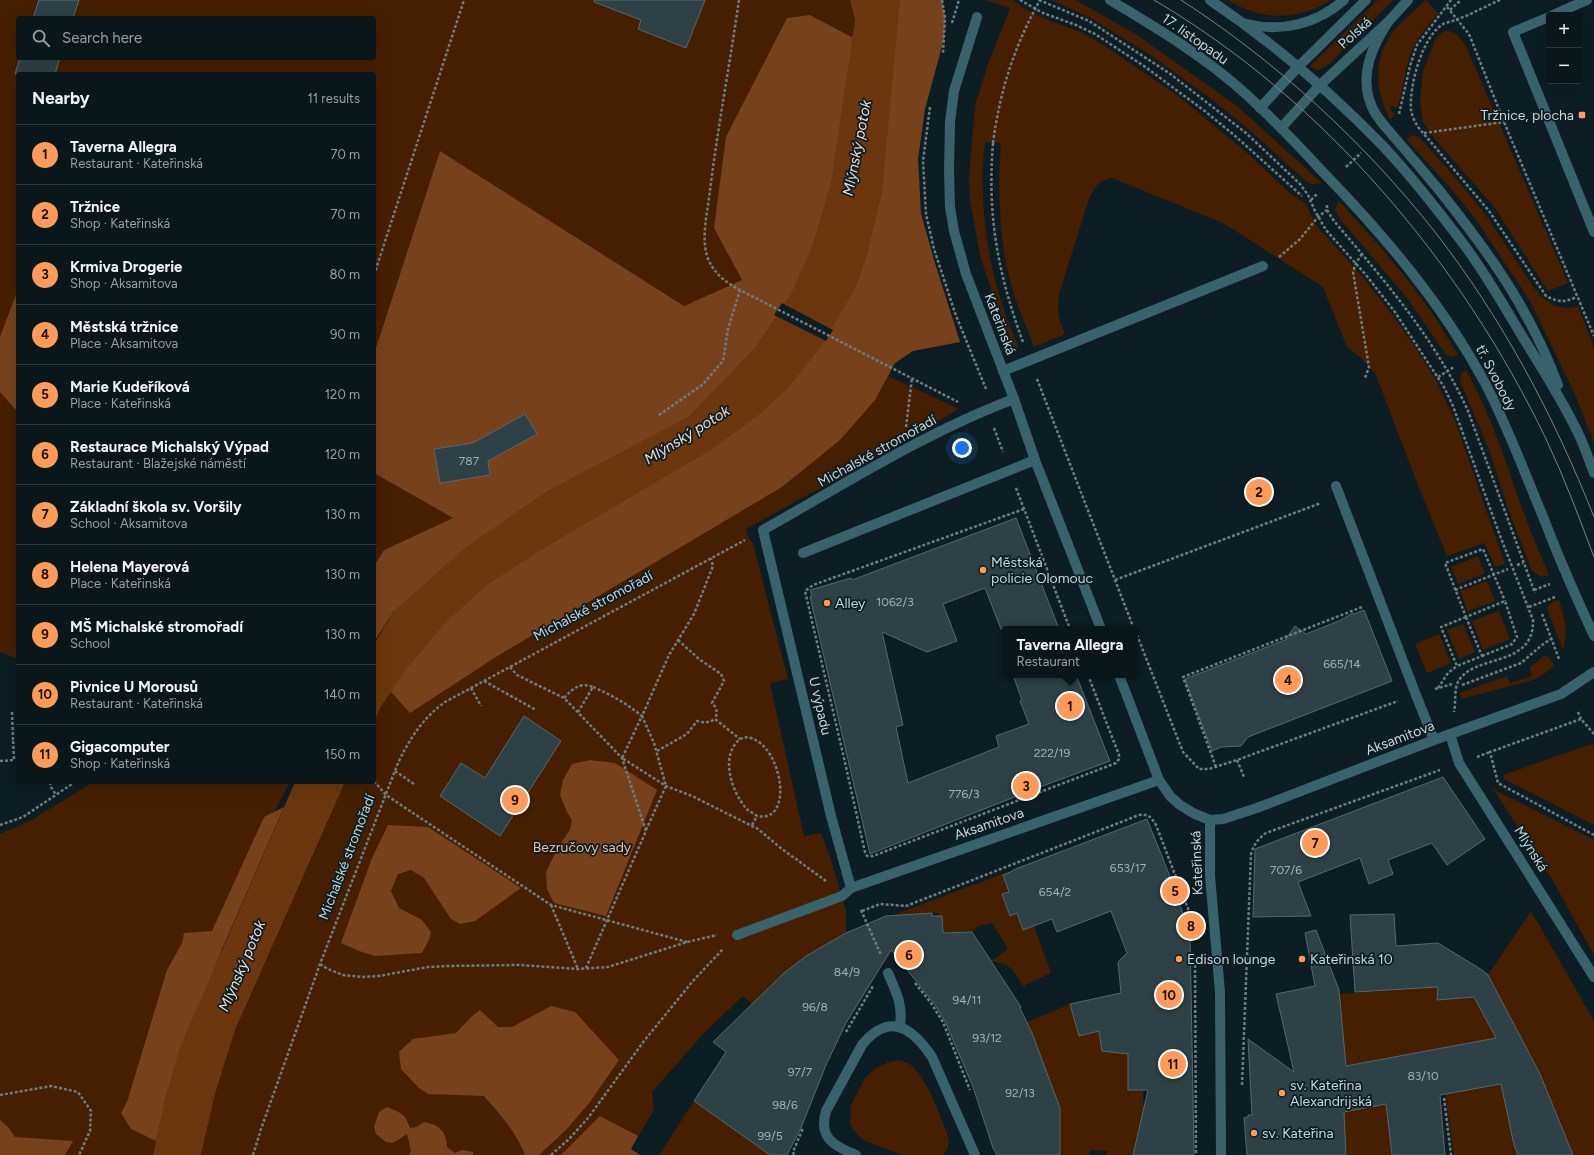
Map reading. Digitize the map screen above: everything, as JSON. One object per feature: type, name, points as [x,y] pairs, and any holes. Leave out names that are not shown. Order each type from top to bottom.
[{"type":"street","name":"17. listopadu","points":[[1110,0],[1205,62],[1248,95],[1281,128]]},
{"type":"street","points":[[1210,0],[1243,23],[1298,67],[1376,139],[1462,243],[1499,297],[1568,414],[1580,437],[1594,473]]},
{"type":"street","points":[[1243,23],[1266,27],[1294,25],[1308,22],[1325,14],[1344,0]]},
{"type":"street","name":"Polská","points":[[1260,108],[1298,67],[1366,0]]},
{"type":"street","name":"Polská","points":[[1281,128],[1319,86],[1388,22],[1408,0]]},
{"type":"street","points":[[1560,12],[1587,0]]},
{"type":"street","name":"Kateřinská","points":[[978,16],[954,92],[950,129],[949,170],[950,207],[954,231],[966,274],[1014,399],[1035,460],[1100,626]]},
{"type":"street","points":[[1546,18],[1513,32],[1594,232]]},
{"type":"street","points":[[1388,22],[1373,50],[1368,65],[1366,87],[1371,106],[1383,124],[1433,182],[1474,233],[1500,270],[1541,343],[1568,414]]},
{"type":"street","name":"tř. Svobody","points":[[1281,128],[1365,216],[1419,282],[1447,321],[1470,357],[1486,385],[1524,470],[1562,564],[1594,636]]},
{"type":"street","points":[[1003,371],[1263,266]]},
{"type":"street","name":"Michalské stromořadí","points":[[763,530],[903,451],[976,413],[1014,399]]},
{"type":"street","points":[[803,553],[1035,460]]},
{"type":"street","points":[[1338,491],[1434,740]]},
{"type":"street","name":"U výpadu","points":[[763,530],[831,816],[851,888]]},
{"type":"street","name":"Aksamitova","points":[[1210,820],[1223,819],[1257,808],[1450,734],[1561,694],[1594,672]]},
{"type":"street","name":"Kateřinská","points":[[1120,678],[1159,780],[1170,796],[1180,805],[1195,814],[1210,820],[1210,876],[1220,992],[1221,1155]]},
{"type":"street","name":"Mlýnská","points":[[1450,734],[1459,763],[1594,977]]},
{"type":"street","name":"Aksamitova","points":[[737,935],[842,896],[851,888],[1159,780]]},
{"type":"street","points":[[888,973],[900,1000],[902,1014],[900,1026]]},
{"type":"street","points":[[856,1155],[833,1144],[828,1138],[824,1130],[823,1121],[826,1112],[862,1045],[868,1038],[877,1031],[888,1027],[900,1026],[910,1032],[924,1045],[932,1057],[975,1155]]},
{"type":"path","points":[[376,269],[464,0]]},
{"type":"path","points":[[739,0],[716,141],[705,237],[707,256],[715,271],[720,278],[740,290],[965,405],[976,413]]},
{"type":"path","points":[[942,0],[945,18],[943,55]]},
{"type":"path","points":[[1020,0],[1043,13],[1076,25],[1094,34],[1144,66],[1206,112],[1302,196]]},
{"type":"path","points":[[1021,336],[1001,269],[996,246],[991,189],[993,143],[1000,101],[1009,67],[1021,37],[1039,0],[1089,21],[1155,63],[1191,89],[1246,134],[1300,184],[1308,195],[1326,230],[1356,263],[1395,312],[1438,377],[1453,406],[1499,533],[1533,620],[1531,636],[1526,645],[1514,654],[1472,669],[1464,674],[1457,685],[1456,701]]},
{"type":"path","points":[[1400,112],[1410,66],[1417,45],[1451,0]]},
{"type":"path","points":[[1450,10],[1460,0]]},
{"type":"path","points":[[1500,0],[1444,24],[1435,32],[1426,44],[1421,56],[1416,73],[1411,110],[1414,120],[1424,133],[1489,211],[1546,296],[1564,302],[1577,297]]},
{"type":"path","points":[[1447,7],[1469,34],[1504,122],[1594,336]]},
{"type":"path","points":[[1424,133],[1504,122]]},
{"type":"path","points":[[1331,180],[1376,139]]},
{"type":"path","points":[[1328,203],[1327,210],[1334,221],[1411,314],[1447,371],[1468,412],[1522,563],[1534,592],[1553,583]]},
{"type":"path","points":[[1263,266],[1274,261],[1300,240],[1318,217],[1327,210]]},
{"type":"path","points":[[1362,254],[1356,263],[1353,272],[1369,367],[1365,378]]},
{"type":"path","points":[[659,415],[702,386],[723,361],[728,329],[740,290]]},
{"type":"path","points":[[1438,377],[1457,365]]},
{"type":"path","points":[[1035,374],[1133,626]]},
{"type":"path","points":[[903,451],[912,378]]},
{"type":"path","points":[[994,428],[1005,457]]},
{"type":"path","points":[[1014,484],[1069,626]]},
{"type":"path","points":[[1115,580],[1338,491]]},
{"type":"path","points":[[1024,509],[813,585],[805,591],[867,856],[873,856],[1104,768],[1118,761],[1120,759],[1119,755],[1089,678]]},
{"type":"path","name":"Michalské stromořadí","points":[[253,1155],[320,964],[395,771],[408,743],[426,718],[445,702],[763,530]]},
{"type":"path","points":[[1438,688],[1448,673],[1457,666],[1482,656],[1512,644],[1517,637],[1505,601],[1483,549],[1445,563],[1482,656]]},
{"type":"path","points":[[646,831],[622,758],[669,655],[694,614],[713,566],[711,558]]},
{"type":"path","points":[[1517,565],[1522,563]]},
{"type":"path","points":[[1455,590],[1508,569]]},
{"type":"path","points":[[1529,607],[1558,595]]},
{"type":"path","points":[[1457,666],[1441,627],[1505,601]]},
{"type":"path","points":[[1216,767],[1183,680],[1184,677],[1366,605]]},
{"type":"path","points":[[1542,614],[1559,659]]},
{"type":"path","points":[[1138,638],[1183,752],[1199,769],[1209,769],[1237,760],[1416,695],[1452,684]]},
{"type":"path","points":[[1462,685],[1521,663],[1551,639]]},
{"type":"path","points":[[657,751],[687,734],[697,721],[703,723],[710,722],[715,719],[717,714],[716,707],[712,703],[724,681],[721,674],[699,659],[678,640]]},
{"type":"path","points":[[510,667],[517,675],[564,698],[622,758],[666,786],[692,796],[763,832],[782,849],[826,881]]},
{"type":"path","points":[[483,681],[536,710]]},
{"type":"path","points":[[564,698],[581,684],[586,684],[610,694],[627,704],[642,716],[657,751],[666,786],[586,968]]},
{"type":"path","points":[[471,688],[481,706]]},
{"type":"path","points":[[578,712],[593,688]]},
{"type":"path","points":[[0,761],[14,760],[12,712]]},
{"type":"path","points":[[1578,712],[1581,719],[1594,734]]},
{"type":"path","points":[[715,719],[740,739]]},
{"type":"path","points":[[1477,757],[1581,719]]},
{"type":"path","points":[[750,737],[763,746],[773,758],[778,770],[780,793],[777,806],[770,815],[764,817],[758,816],[745,807],[736,792],[731,778],[731,753],[734,745],[740,739],[750,737]]},
{"type":"path","points":[[1490,752],[1498,783],[1594,835]]},
{"type":"path","points":[[1237,760],[1244,777]]},
{"type":"path","points":[[1242,1088],[1252,854],[1253,848],[1258,839],[1266,833],[1444,768]]},
{"type":"path","points":[[395,771],[414,784]]},
{"type":"path","points":[[376,783],[386,795],[551,904],[687,942]]},
{"type":"path","points":[[50,784],[56,795]]},
{"type":"path","points":[[0,825],[24,817],[72,784]]},
{"type":"path","points":[[862,911],[880,904],[906,906],[1139,814],[1144,814],[1151,817],[1156,825],[1193,920]]},
{"type":"path","points":[[752,826],[758,816]]},
{"type":"path","points":[[1265,829],[1266,833]]},
{"type":"path","points":[[551,904],[578,969]]},
{"type":"path","points":[[866,923],[883,960]]},
{"type":"path","points":[[320,964],[343,975],[363,977],[379,976],[428,967],[447,966],[520,965],[578,969],[608,966],[718,934],[737,935]]},
{"type":"path","points":[[551,1155],[569,1139],[588,1118],[630,1059],[706,967],[737,935]]},
{"type":"path","points":[[1195,957],[1196,1155]]},
{"type":"path","points":[[0,1095],[51,1086],[78,1092],[90,1110],[90,1131],[79,1155]]},
{"type":"path","points":[[1444,1098],[1451,1155]]},
{"type":"green space","points":[[0,0],[850,0],[855,20],[853,37],[810,15],[714,228],[742,280],[684,306],[440,151],[376,348],[376,72],[16,72],[16,658],[0,652]]},
{"type":"green space","points":[[873,0],[942,0],[945,18],[944,39],[925,109],[918,159],[921,214],[960,342],[913,351],[895,363],[875,400],[840,440],[782,487],[499,655],[410,713],[391,692],[394,611],[376,639],[376,563],[384,550],[453,518],[376,474],[376,348],[440,151],[684,306],[742,280],[714,228],[726,137],[787,18],[810,15],[852,37]]},
{"type":"green space","points":[[985,0],[1013,0],[1023,8],[1048,20],[1083,33],[1108,48],[1178,96],[1246,152],[1291,194],[1306,204],[1316,225],[1360,274],[1392,314],[1435,379],[1454,418],[1505,564],[1495,567],[1485,543],[1447,556],[1417,483],[1376,375],[1362,359],[1347,347],[1323,287],[1225,224],[1112,178],[1103,181],[1096,187],[1089,199],[1059,294],[1059,314],[1065,334],[1034,347],[1015,298],[1002,241],[999,202],[1001,143],[985,142],[983,161],[984,219],[994,276],[1005,314],[1018,346],[1018,348],[1014,349],[994,298],[980,255],[970,200],[969,178],[975,105],[988,64],[1010,8]]},
{"type":"green space","points":[[1051,0],[1076,0],[1137,35],[1237,106],[1322,183],[1313,184],[1307,182],[1253,133],[1213,100],[1152,56],[1091,18]]},
{"type":"green space","points":[[1228,0],[1331,0],[1306,12],[1280,16],[1253,12]]},
{"type":"green space","points":[[1378,0],[1393,0],[1329,64],[1317,71],[1310,66]]},
{"type":"green space","points":[[1426,0],[1438,13],[1415,43],[1410,55],[1397,108],[1391,106],[1390,110],[1395,114],[1390,120],[1385,110],[1379,88],[1378,77],[1381,55],[1385,45],[1395,30]]},
{"type":"green space","points":[[1444,31],[1454,33],[1460,37],[1466,46],[1568,283],[1548,291],[1495,208],[1435,139],[1423,122],[1420,101],[1423,71],[1436,38]]},
{"type":"green space","points":[[1413,135],[1419,137],[1485,214],[1539,295],[1555,306],[1569,308],[1578,306],[1594,347],[1594,443],[1574,392],[1530,301],[1477,221],[1448,185],[1406,139]]},
{"type":"green space","points":[[1339,201],[1399,269],[1435,318],[1458,355],[1452,357],[1446,355],[1408,299],[1340,219],[1335,209]]},
{"type":"green space","points":[[16,294],[16,409],[0,392],[0,337]]},
{"type":"green space","name":"Bezručovy sady","points":[[822,345],[959,409],[746,529],[749,539],[753,543],[788,679],[770,683],[804,836],[821,833],[831,860],[846,911],[846,933],[806,956],[784,973],[752,1004],[743,996],[703,1034],[652,1092],[654,1110],[627,1155],[201,1155],[215,1094],[235,1030],[344,784],[376,784],[376,717],[382,705],[407,668]]},
{"type":"green space","points":[[1466,370],[1485,407],[1530,530],[1549,575],[1541,577],[1532,571],[1509,511],[1490,452],[1460,381],[1461,374]]},
{"type":"green space","points":[[376,474],[453,518],[384,550],[376,563]]},
{"type":"green space","points":[[1478,556],[1485,573],[1458,584],[1451,567]]},
{"type":"green space","points":[[1487,581],[1495,601],[1468,611],[1460,591]]},
{"type":"green space","points":[[1559,600],[1565,625],[1563,650],[1547,608],[1552,602]]},
{"type":"green space","points":[[1499,611],[1510,639],[1483,650],[1472,621]]},
{"type":"green space","points":[[1463,624],[1475,652],[1459,659],[1447,630]]},
{"type":"green space","points":[[1439,634],[1451,663],[1427,673],[1415,644]]},
{"type":"green space","points":[[1544,656],[1549,657],[1554,666],[1537,679],[1461,699],[1460,693],[1507,676],[1510,683],[1532,676],[1529,668]]},
{"type":"green space","points":[[1588,745],[1594,745],[1594,825],[1504,779],[1503,775]]},
{"type":"green space","points":[[590,760],[615,763],[657,790],[606,916],[554,903],[547,889],[546,872],[558,847],[570,830],[572,820],[560,795],[563,780],[572,764]]},
{"type":"green space","points":[[90,784],[289,784],[274,812],[166,1095],[153,1155],[0,1155],[0,834],[30,821]]},
{"type":"green space","points":[[1493,789],[1594,840],[1594,955],[1553,881]]},
{"type":"green space","points":[[284,807],[222,949],[166,1098],[156,1141],[131,1129],[121,1113],[127,1102],[167,970],[182,943],[184,933],[212,931],[264,817]]},
{"type":"green space","points":[[388,825],[428,827],[521,888],[475,921],[460,924],[451,919],[424,878],[411,870],[398,874],[391,891],[399,908],[422,920],[431,932],[429,940],[422,953],[375,956],[341,943],[372,858]]},
{"type":"green space","points":[[1013,870],[1009,892],[1002,894],[1009,915],[1017,913],[1023,930],[1034,926],[1051,973],[1023,986],[1011,969],[1003,964],[991,961],[1008,949],[992,923],[978,926],[972,932],[942,933],[939,913],[894,915]]},
{"type":"green space","points":[[1531,911],[1594,1021],[1594,1155],[1573,1155],[1540,1074],[1488,975]]},
{"type":"green space","points":[[1438,987],[1437,1000],[1474,997],[1496,1038],[1346,1066],[1339,994]]},
{"type":"green space","points":[[1070,1004],[1079,1036],[1099,1031],[1146,1046],[1128,1061],[1128,1090],[1143,1090],[1143,1105],[1147,1108],[1142,1116],[1136,1137],[1135,1155],[1106,1155],[1108,1151],[1091,1150],[1089,1155],[1060,1155],[1031,1126],[1060,1122],[1060,1106],[1057,1106],[1056,1097],[1039,1052],[1034,1055],[1027,1022]]},
{"type":"green space","points":[[551,1006],[575,1012],[619,1060],[590,1102],[566,1130],[539,1155],[525,1155],[512,1131],[484,1096],[428,1094],[419,1088],[401,1069],[399,1052],[413,1039],[456,1033],[472,1016],[480,1010],[498,1027],[512,1027]]},
{"type":"green space","points":[[899,1060],[909,1064],[915,1069],[925,1083],[935,1103],[949,1141],[944,1155],[902,1155],[863,1140],[852,1128],[850,1121],[851,1105],[865,1078],[876,1068],[889,1062]]},
{"type":"green space","points":[[1501,1084],[1514,1145],[1518,1155],[1454,1155],[1445,1094]]},
{"type":"green space","points":[[694,1101],[770,1155],[659,1155]]},
{"type":"green space","points":[[1386,1104],[1392,1155],[1347,1155],[1343,1112]]},
{"type":"green space","points":[[387,1107],[402,1114],[410,1128],[417,1127],[424,1122],[438,1127],[444,1133],[447,1147],[455,1153],[462,1150],[473,1152],[473,1155],[409,1155],[411,1151],[407,1134],[393,1143],[386,1142],[376,1134],[374,1127],[379,1112]]},
{"type":"green space","points":[[600,1116],[638,1136],[631,1149],[640,1155],[561,1155]]},
{"type":"green space","points":[[0,1120],[8,1127],[15,1137],[73,1141],[65,1155],[0,1155]]},
{"type":"water","name":"Mlýnský potok","points":[[850,0],[900,0],[882,192],[867,255],[855,289],[822,345],[789,387],[760,414],[714,448],[541,550],[487,585],[447,621],[407,668],[382,705],[376,717],[376,641],[394,611],[466,547],[549,490],[688,417],[755,348],[791,294],[812,247],[831,182],[855,20]]},
{"type":"water","name":"Mlýnský potok","points":[[294,784],[344,784],[235,1030],[215,1094],[201,1155],[153,1155],[166,1095],[180,1047]]},
{"type":"pier","points":[[782,303],[833,330],[826,341],[774,315]]},
{"type":"building","points":[[39,0],[79,0],[74,16],[34,16]]},
{"type":"building","points":[[594,0],[705,0],[686,48],[638,29],[641,20],[594,2]]},
{"type":"building","points":[[19,60],[59,60],[56,72],[16,72],[15,74]]},
{"type":"building","points":[[525,414],[537,434],[488,461],[490,475],[440,483],[434,449],[473,443]]},
{"type":"building","points":[[1016,518],[1058,626],[1002,626],[1001,629],[985,588],[943,604],[957,641],[927,652],[882,632],[903,725],[896,727],[908,783],[999,747],[996,736],[1029,724],[1020,701],[1022,700],[1014,678],[1077,678],[1110,761],[870,854],[810,597],[812,596],[810,590],[851,578],[852,580]]},
{"type":"building","points":[[1364,610],[1392,681],[1248,737],[1241,746],[1221,747],[1212,751],[1185,679],[1285,640],[1295,626],[1306,634],[1339,621],[1353,613],[1354,614]]},
{"type":"building","points":[[524,716],[561,741],[500,836],[440,796],[461,763],[485,778]]},
{"type":"building","points":[[1443,777],[1485,839],[1447,865],[1432,843],[1388,860],[1393,874],[1369,884],[1360,858],[1298,882],[1311,916],[1253,917],[1255,849]]},
{"type":"building","points":[[1147,819],[1171,879],[1190,934],[1194,1155],[1133,1155],[1148,1090],[1128,1090],[1128,1054],[1102,1051],[1099,1031],[1079,1036],[1070,1004],[1121,993],[1118,962],[1127,953],[1111,911],[1057,932],[1052,919],[1023,930],[1017,913],[1010,916],[1002,894],[1009,892],[1003,875]]},
{"type":"building","points":[[932,913],[932,916],[942,916],[943,933],[972,932],[1021,1007],[1020,1008],[1032,1033],[1060,1108],[1060,1155],[997,1155],[993,1148],[973,1087],[945,1021],[933,1002],[891,950],[846,1023],[826,1065],[801,1128],[787,1155],[770,1155],[694,1101],[726,1052],[713,1042],[784,973],[806,956],[846,933],[886,916]]},
{"type":"building","points":[[1394,914],[1396,946],[1438,943],[1488,975],[1540,1074],[1573,1155],[1518,1155],[1514,1145],[1501,1084],[1440,1095],[1445,1155],[1392,1155],[1386,1104],[1344,1112],[1346,1155],[1247,1155],[1244,1118],[1248,1117],[1248,1115],[1252,1115],[1248,1039],[1294,1072],[1276,994],[1315,986],[1305,933],[1316,930],[1339,990],[1346,1066],[1496,1038],[1474,997],[1437,1000],[1438,987],[1355,992],[1350,915]]},
{"type":"tram line","points":[[1154,0],[1216,40],[1275,86],[1330,136],[1382,191],[1429,249],[1473,310],[1512,373],[1553,453],[1594,557]]},
{"type":"tram line","points":[[1181,0],[1217,24],[1285,77],[1349,135],[1379,166],[1435,232],[1482,299],[1525,369],[1562,442],[1594,517]]},
{"type":"place","name":"Tržnice, plocha","points":[[1582,115]]},
{"type":"place","name":"Tržnice","points":[[1259,492]]},
{"type":"place","name":"Městská policie Olomouc","points":[[983,570]]},
{"type":"place","name":"Alley","points":[[827,603]]},
{"type":"place","name":"Městská tržnice","points":[[1288,680]]},
{"type":"place","name":"Taverna Allegra","points":[[1070,706]]},
{"type":"place","name":"Krmiva Drogerie","points":[[1026,786]]},
{"type":"place","name":"MŠ Michalské stromořadí","points":[[515,800]]},
{"type":"place","name":"Základní škola sv. Voršily","points":[[1315,843]]},
{"type":"place","name":"Marie Kudeříková","points":[[1175,891]]},
{"type":"place","name":"Helena Mayerová","points":[[1191,926]]},
{"type":"place","name":"Restaurace Michalský Výpad","points":[[909,955]]},
{"type":"place","name":"Edison lounge","points":[[1179,959]]},
{"type":"place","name":"Kateřinská 10","points":[[1302,959]]},
{"type":"place","name":"Pivnice U Morousů","points":[[1169,995]]},
{"type":"place","name":"Gigacomputer","points":[[1173,1064]]},
{"type":"place","name":"sv. Kateřina Alexandrijská","points":[[1282,1093]]},
{"type":"place","name":"sv. Kateřina","points":[[1254,1133]]}]
